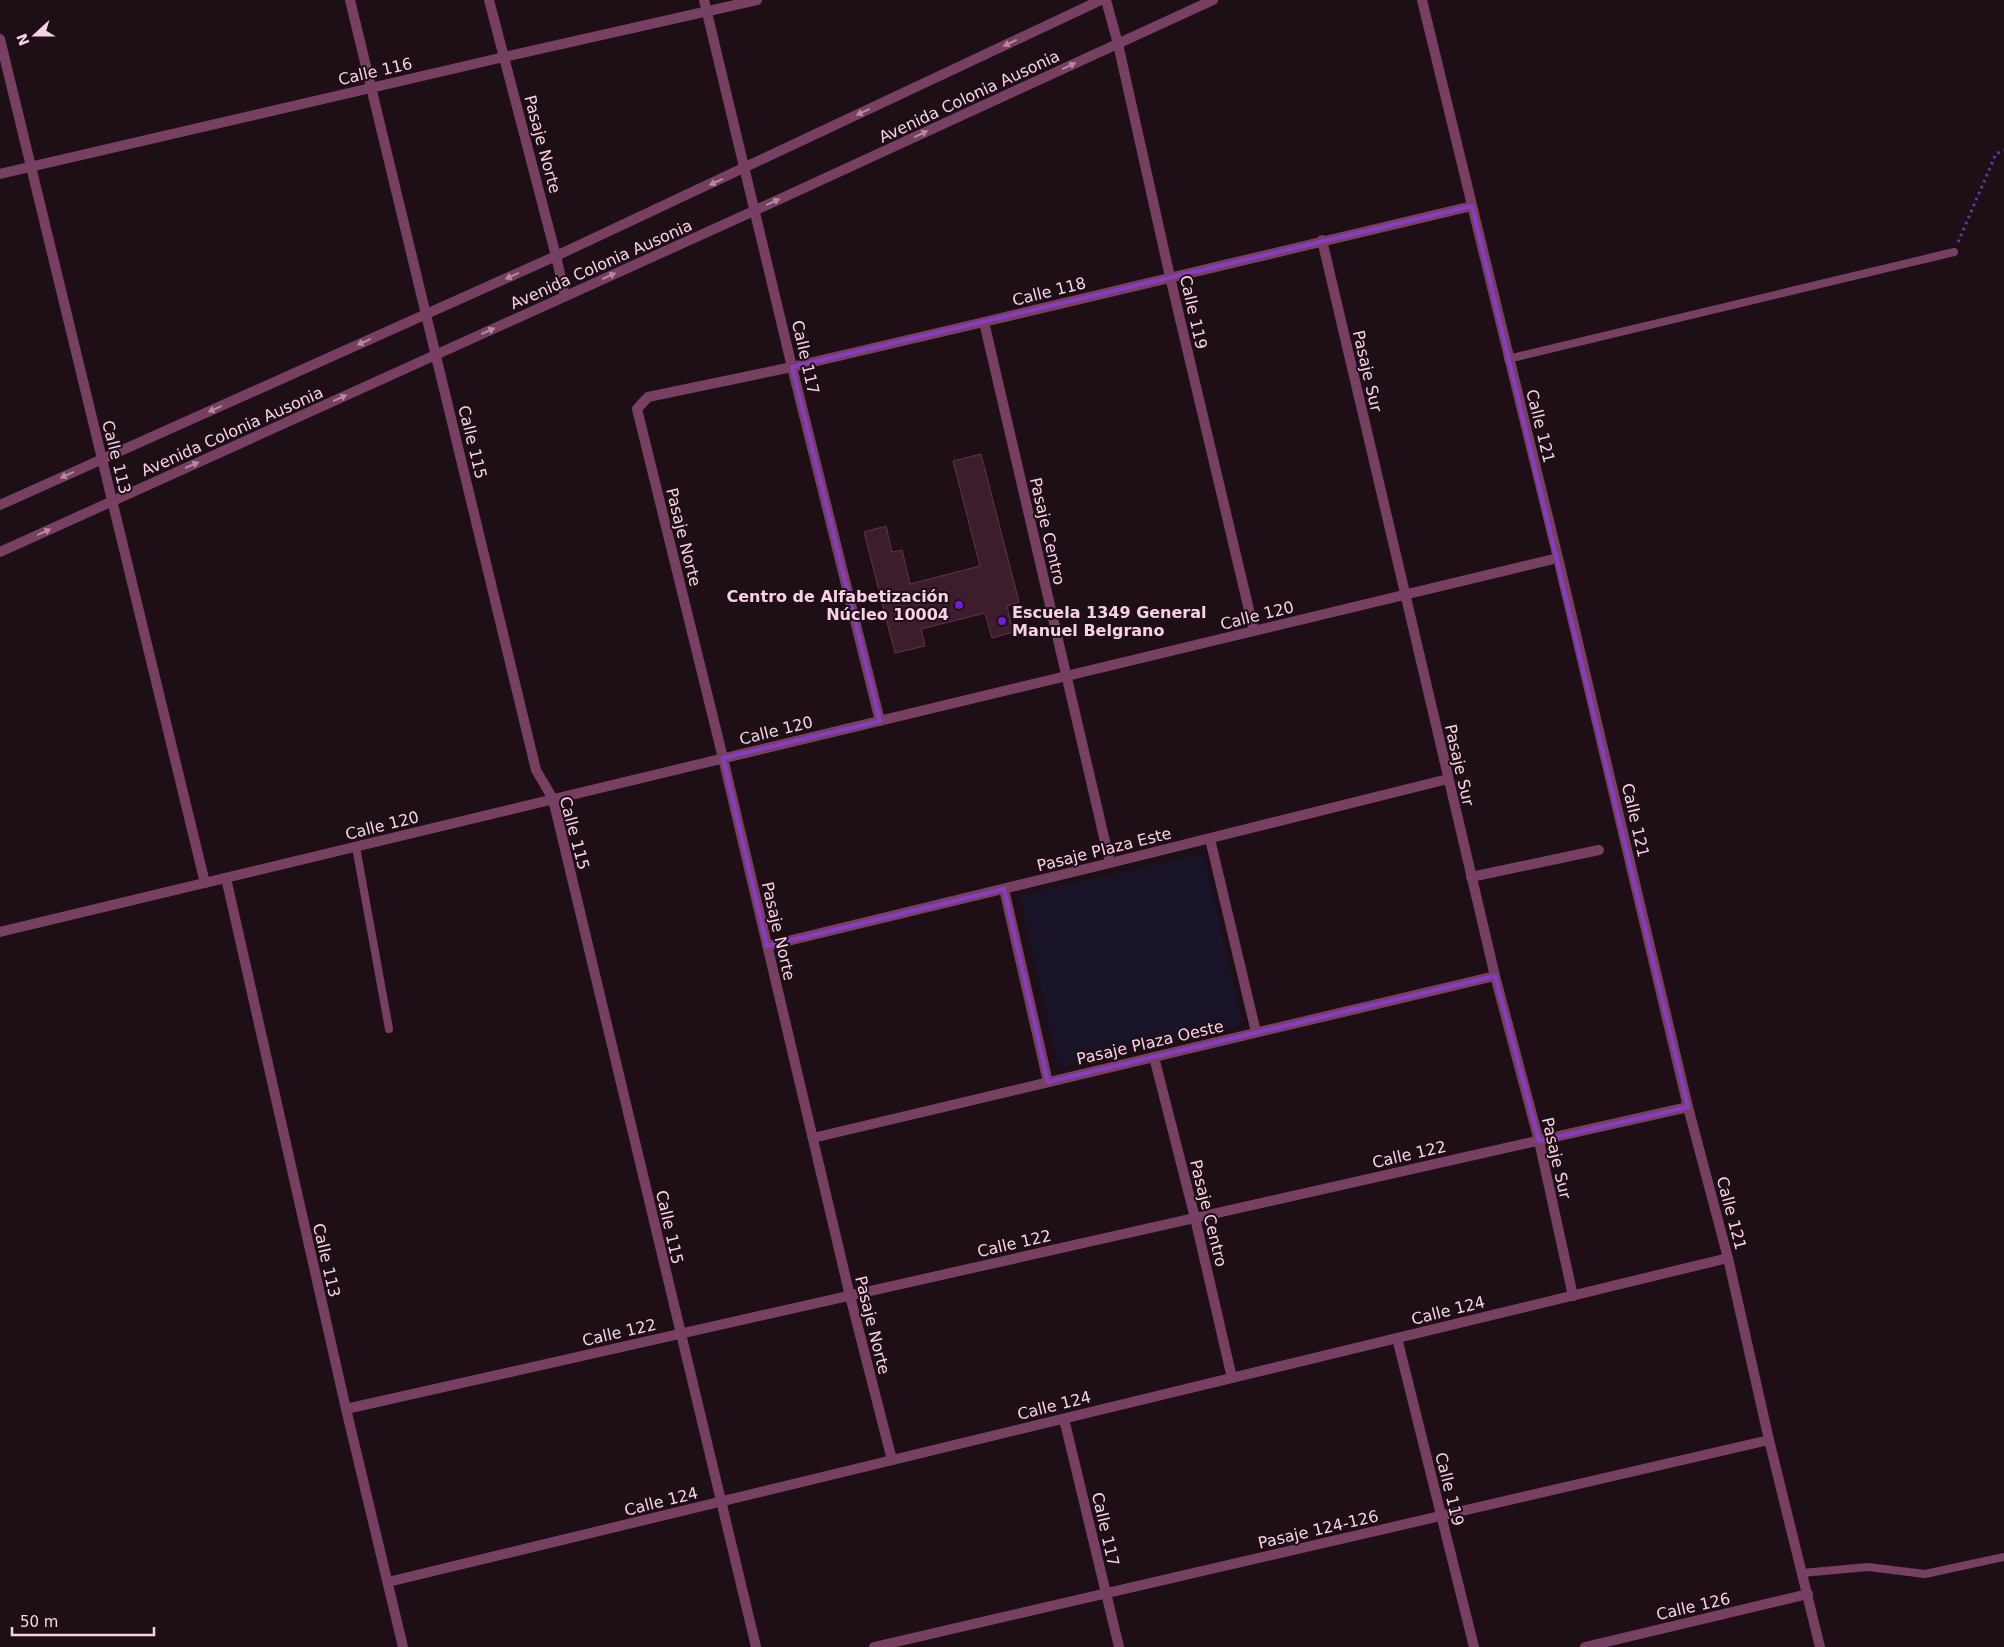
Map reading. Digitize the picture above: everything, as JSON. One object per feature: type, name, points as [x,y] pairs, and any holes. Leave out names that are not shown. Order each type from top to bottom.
[{"type":"street","name":"Calle 115","points":[[350,0],[536,770],[553,800],[756,1647]]},
{"type":"street","name":"Pasaje Norte","points":[[489,0],[565,296]]},
{"type":"street","name":"Calle 117","points":[[704,0],[880,720]]},
{"type":"street","name":"Calle 116","points":[[0,174],[504,56],[756,0]]},
{"type":"street","name":"Avenida Colonia Ausonia","points":[[0,504],[556,256],[1101,0]]},
{"type":"street","name":"Calle 119","points":[[1106,0],[1118,44],[1170,277],[1254,631]]},
{"type":"street","name":"Avenida Colonia Ausonia","points":[[0,552],[756,210],[1213,0]]},
{"type":"street","name":"Calle 121","points":[[1422,0],[1558,558],[1688,1107],[1728,1258],[1769,1440],[1820,1647]]},
{"type":"street","name":"Calle 113","points":[[0,39],[205,883]]},
{"type":"street","name":"Calle 118","points":[[637,409],[648,397],[984,322],[1322,240],[1472,206]]},
{"type":"street","name":"Pasaje Sur","points":[[1322,240],[1494,976],[1539,1140],[1573,1296]]},
{"type":"street","name":"Pasaje Centro","points":[[984,322],[1110,864]]},
{"type":"street","name":"Pasaje Norte","points":[[637,409],[724,758],[850,1296],[892,1460]]},
{"type":"street","name":"Calle 120","points":[[0,932],[1558,558]]},
{"type":"street","name":"Pasaje Plaza Este","points":[[767,946],[1110,864],[1448,779]]},
{"type":"street","points":[[1210,839],[1256,1032]]},
{"type":"street","points":[[1471,877],[1599,850]]},
{"type":"street","name":"Calle 113","points":[[226,878],[346,1409],[403,1647]]},
{"type":"street","points":[[1004,889],[1048,1082]]},
{"type":"street","name":"Pasaje Plaza Oeste","points":[[813,1138],[1494,976]]},
{"type":"street","name":"Pasaje Centro","points":[[1154,1056],[1195,1218],[1232,1378]]},
{"type":"street","name":"Calle 122","points":[[346,1409],[1688,1107]]},
{"type":"street","name":"Calle 124","points":[[388,1582],[1728,1258]]},
{"type":"street","name":"Calle 119","points":[[1397,1338],[1474,1647]]},
{"type":"street","name":"Calle 117","points":[[1064,1419],[1119,1647]]},
{"type":"street","name":"Pasaje 124-126","points":[[874,1647],[1769,1440]]},
{"type":"street","name":"Calle 126","points":[[1585,1647],[1808,1594]]},
{"type":"lane","points":[[1508,359],[1954,252]]},
{"type":"lane","points":[[356,847],[389,1030]]},
{"type":"lane","points":[[1802,1573],[1868,1568],[1925,1574],[2004,1557]]},
{"type":"path","points":[[1954,252],[1996,154],[2004,150]]},
{"type":"highlighted area","points":[[1472,206],[1688,1107],[1539,1141],[1495,976],[1048,1082],[1004,889],[767,946],[723,758],[880,721],[792,367]]},
{"type":"shaded area","points":[[1203,853],[1243,1025],[1059,1068],[1019,896]]},
{"type":"building","points":[[981,454],[1019,602],[1007,606],[1013,632],[992,638],[985,613],[921,629],[925,646],[895,653],[864,532],[886,526],[892,552],[902,550],[910,584],[980,566],[953,461]]},
{"type":"place","name":"Centro de Alfabetización Núcleo 10004","points":[[959,605]]},
{"type":"place","name":"Escuela 1349 General Manuel Belgrano","points":[[1002,621]]}]
